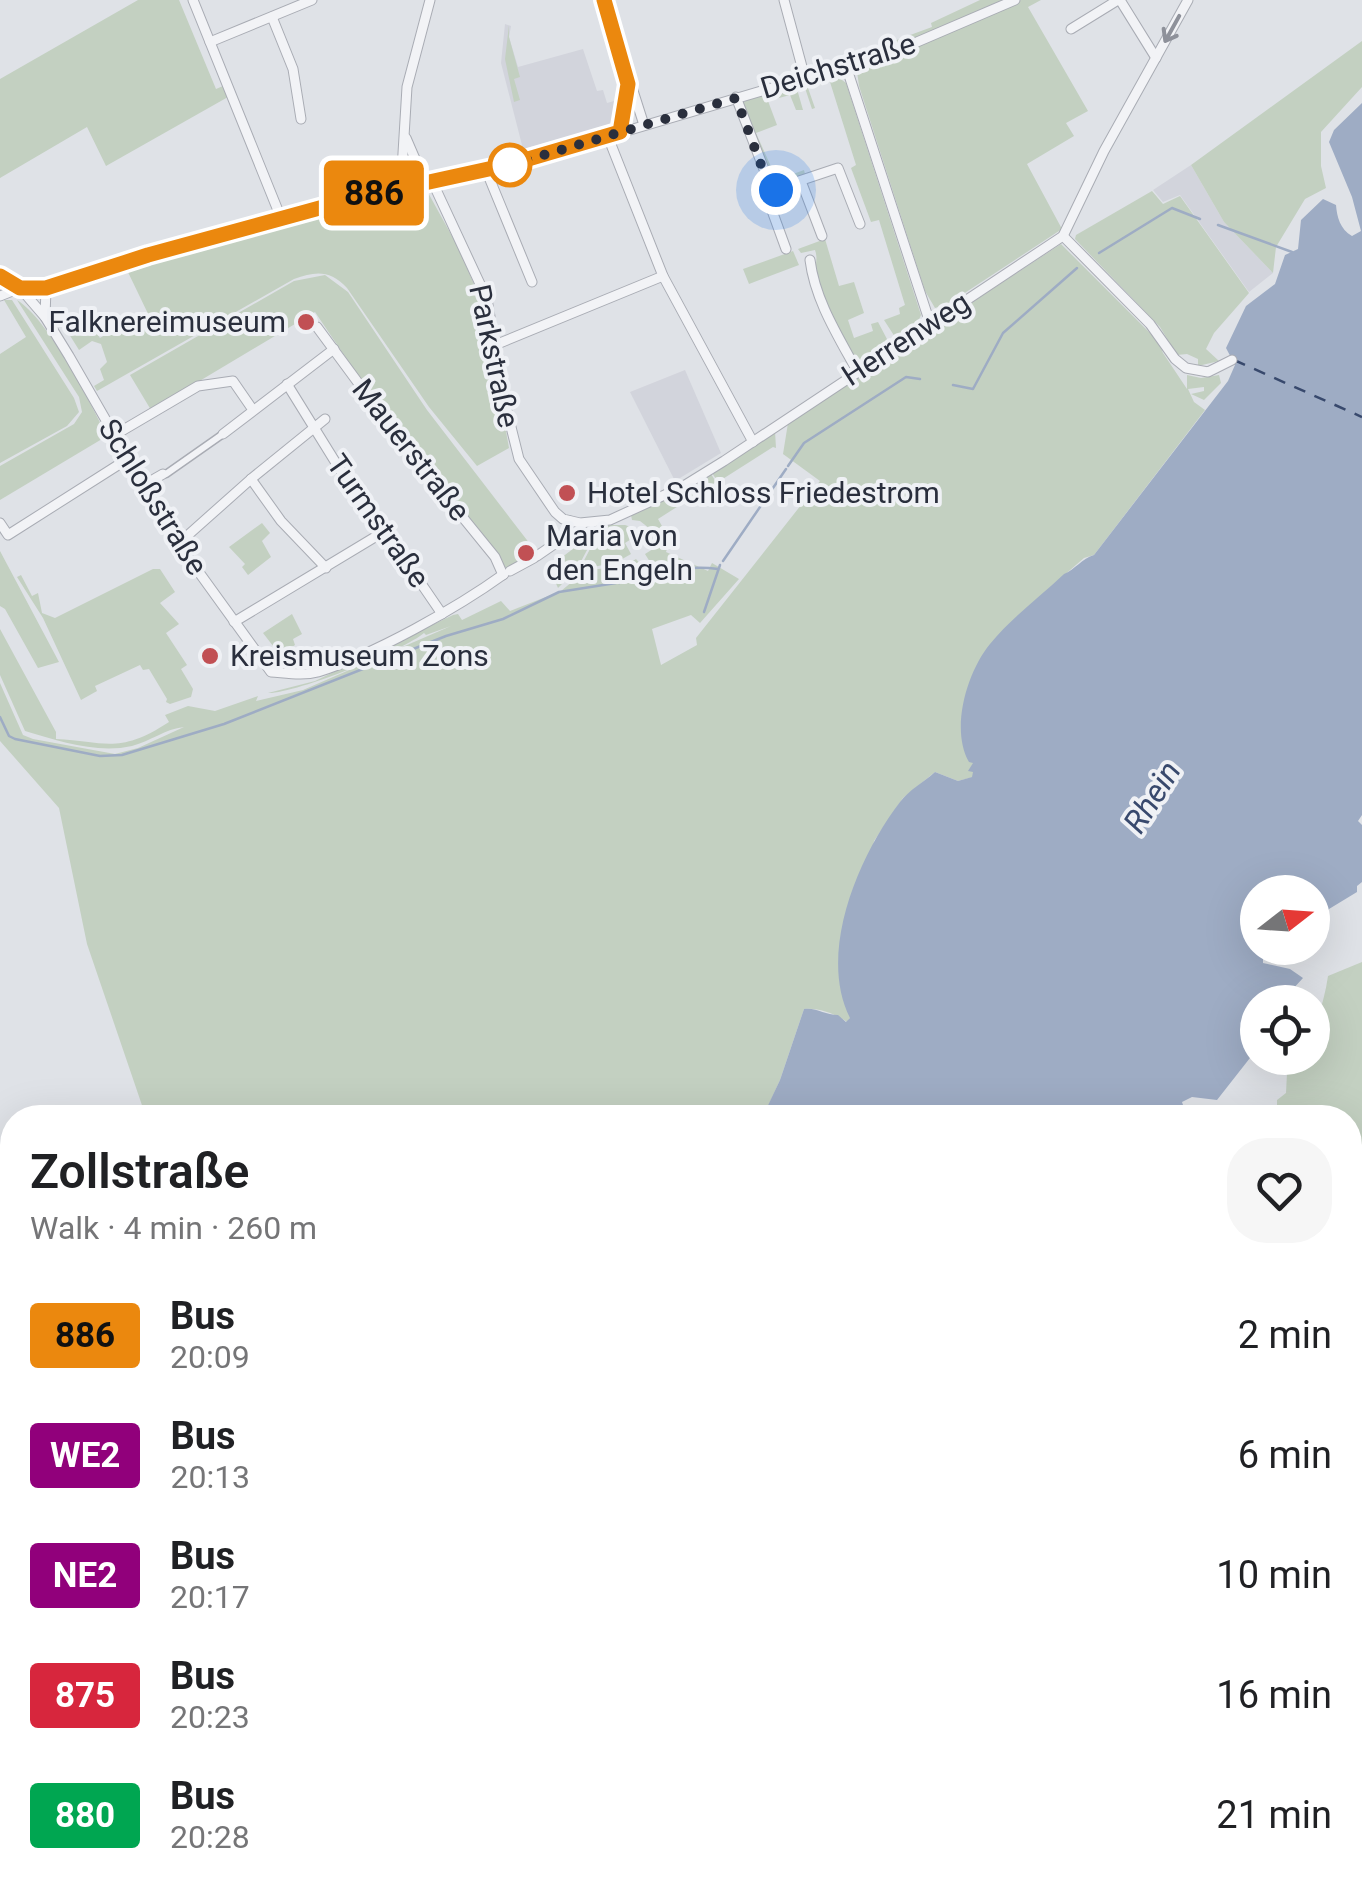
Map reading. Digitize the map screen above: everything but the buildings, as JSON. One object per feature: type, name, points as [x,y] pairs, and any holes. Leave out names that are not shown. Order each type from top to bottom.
[{"type":"street","points":[[192,0],[281,218]]},
{"type":"street","points":[[210,42],[312,0]]},
{"type":"street","points":[[400,186],[410,71],[430,0]]},
{"type":"street","points":[[604,0],[644,125]]},
{"type":"street","points":[[784,0],[805,78]]},
{"type":"street","name":"Deichstraße","points":[[20,288],[46,288],[148,255],[400,186],[486,170],[608,137],[846,66],[917,42],[1015,0]]},
{"type":"street","points":[[1071,30],[1119,0],[1156,58]]},
{"type":"street","points":[[1188,0],[1104,151],[1063,236],[1150,324],[1175,360],[1186,368],[1208,372],[1232,360]]},
{"type":"street","points":[[272,17],[294,69],[301,118]]},
{"type":"street","points":[[846,66],[930,323]]},
{"type":"street","points":[[620,132],[628,84]]},
{"type":"street","points":[[736,98],[772,190]]},
{"type":"street","name":"Parkstraße","points":[[405,130],[410,151],[483,288],[519,459],[554,512],[570,521]]},
{"type":"street","points":[[608,137],[663,276],[753,442]]},
{"type":"street","points":[[786,249],[767,198],[772,190],[838,168],[860,224]]},
{"type":"street","points":[[486,170],[532,282]]},
{"type":"street","points":[[801,181],[822,236]]},
{"type":"street","name":"Herrenweg","points":[[570,521],[599,522],[623,515],[682,487],[1063,236]]},
{"type":"street","points":[[810,260],[812,276],[829,319],[856,371]]},
{"type":"street","points":[[0,276],[20,288]]},
{"type":"street","points":[[495,346],[663,276]]},
{"type":"street","points":[[0,296],[20,288]]},
{"type":"street","name":"Schloßstraße","points":[[20,288],[45,316],[178,544],[271,672],[312,673],[442,614]]},
{"type":"street","points":[[45,316],[46,288]]},
{"type":"street","name":"Mauerstraße","points":[[317,327],[506,573]]},
{"type":"street","points":[[142,486],[223,434],[334,349]]},
{"type":"street","points":[[113,436],[198,386],[233,381],[254,410]]},
{"type":"street","name":"Turmstraße","points":[[288,384],[380,534],[442,614]]},
{"type":"street","points":[[178,544],[325,420]]},
{"type":"street","points":[[0,523],[8,535],[126,460]]},
{"type":"street","points":[[251,479],[281,521],[326,568]]},
{"type":"street","points":[[442,614],[566,536],[570,521]]},
{"type":"street","points":[[234,622],[380,534]]},
{"type":"shaded area","points":[[505,24],[511,26],[509,37],[518,67],[583,49],[597,91],[603,90],[607,103],[614,101],[618,118],[614,125],[523,149],[501,63]]},
{"type":"shaded area","points":[[1191,165],[1224,222],[1273,273],[1249,292],[1180,195],[1163,202],[1153,190]]},
{"type":"shaded area","points":[[685,370],[721,453],[675,481],[630,392]]},
{"type":"green space","points":[[138,0],[179,0],[216,89],[223,86],[228,97],[106,166],[87,127],[0,178],[0,79]]},
{"type":"green space","points":[[980,0],[1006,0],[940,30],[881,50],[883,45],[932,27],[931,23]]},
{"type":"green space","points":[[1021,0],[1041,0],[1028,7],[1088,111],[1066,123],[1074,136],[1027,164],[1062,229],[948,304],[935,308],[925,291],[857,71],[867,62],[943,35]]},
{"type":"green space","points":[[509,25],[520,77],[514,79],[520,100],[514,102],[505,59]]},
{"type":"green space","points":[[1362,41],[1362,87],[1321,132],[1321,166],[1326,188],[1305,199],[1276,247],[1273,273],[1224,222],[1191,165]]},
{"type":"green space","points":[[834,74],[846,83],[921,315],[917,324],[895,337],[884,320],[900,314],[899,308],[905,305],[879,220],[871,222],[851,168],[856,165],[830,82],[808,88],[815,108],[812,109],[805,88],[809,81]]},
{"type":"green space","points":[[789,86],[797,89],[803,110],[796,110],[790,95],[768,101],[777,125],[756,133],[777,180],[804,170],[805,174],[779,184],[773,180],[743,102]]},
{"type":"green space","points":[[426,189],[458,247],[483,305],[509,448],[477,466],[429,407],[347,288],[322,274],[294,279],[97,391],[94,386],[104,380],[100,369],[107,362],[101,344],[92,341],[79,350],[69,334],[93,328],[100,338],[132,318],[138,329],[152,322],[126,268],[276,224]]},
{"type":"green space","points":[[1152,191],[1163,204],[1180,196],[1249,293],[1214,333],[1206,349],[1219,361],[1198,366],[1198,359],[1177,355],[1160,327],[1075,239]]},
{"type":"green space","points":[[825,239],[839,286],[854,282],[864,313],[848,320],[854,338],[873,331],[871,324],[878,322],[888,341],[860,362],[849,351],[820,291],[815,277],[815,250],[801,253],[798,249]]},
{"type":"green space","points":[[1061,244],[1159,342],[1187,389],[1187,375],[1219,375],[1221,383],[1204,400],[1191,394],[1204,391],[1204,387],[1188,389],[1194,402],[1205,410],[1094,555],[1084,558],[1046,591],[973,762],[973,777],[958,781],[935,772],[903,798],[874,841],[850,1018],[847,1022],[827,1012],[804,1009],[769,1105],[142,1105],[87,944],[59,808],[0,741],[0,683],[23,735],[33,739],[115,754],[184,727],[119,748],[78,745],[25,731],[0,675],[0,629],[56,732],[56,739],[113,744],[152,732],[169,722],[165,715],[188,706],[215,711],[258,696],[256,701],[303,690],[451,626],[424,633],[324,679],[268,693],[315,681],[453,615],[458,614],[462,620],[501,601],[510,611],[561,591],[585,571],[626,565],[636,559],[642,566],[650,562],[645,554],[664,542],[669,543],[666,552],[708,571],[712,563],[739,579],[700,623],[691,615],[652,629],[661,665],[697,645],[696,638],[820,481],[783,454],[788,423]]},
{"type":"green space","points":[[793,251],[799,265],[749,284],[743,269]]},
{"type":"green space","points":[[325,275],[348,292],[427,410],[530,544],[517,552],[516,559],[521,560],[506,568],[369,392],[315,312],[151,410],[130,375],[294,281]]},
{"type":"green space","points":[[4,300],[12,300],[79,412],[67,426],[0,463],[0,354],[26,337]]},
{"type":"green space","points":[[17,300],[55,343],[107,436],[0,500],[0,466],[74,424],[82,412],[79,397]]},
{"type":"green space","points":[[775,431],[776,448],[718,482],[712,473]]},
{"type":"green space","points":[[711,474],[716,482],[658,519],[662,526],[654,532],[632,520],[631,515]]},
{"type":"green space","points":[[262,523],[270,533],[262,541],[271,557],[248,575],[242,567],[245,564],[229,547]]},
{"type":"green space","points":[[611,525],[643,531],[644,537],[639,540],[636,536],[625,543],[631,554],[617,562],[579,570],[601,528]]},
{"type":"green space","points":[[589,528],[596,533],[577,569],[558,588],[551,572],[553,564],[586,539]]},
{"type":"green space","points":[[0,551],[59,662],[38,668],[0,606]]},
{"type":"green space","points":[[160,569],[175,592],[160,603],[179,624],[166,633],[187,665],[181,669],[193,689],[191,697],[166,702],[149,669],[143,670],[140,665],[95,686],[97,691],[81,700],[43,618],[17,577],[21,575],[32,596],[38,593],[42,613],[55,618]]},
{"type":"green space","points":[[292,614],[302,634],[293,639],[295,645],[280,655],[263,633]]},
{"type":"green space","points":[[1362,962],[1362,1105],[1277,1105],[1286,1093],[1287,1075],[1330,1075],[1330,985],[1326,985],[1328,976]]},
{"type":"water","name":"Rhein","points":[[1362,103],[1362,815],[1358,821],[1362,825],[1362,882],[1357,892],[1330,908],[1330,875],[1240,875],[1240,965],[1272,965],[1290,969],[1303,978],[1297,985],[1240,985],[1240,1071],[1217,1100],[1192,1097],[1183,1105],[768,1105],[804,1009],[838,1015],[846,1022],[850,1018],[841,992],[841,935],[857,876],[885,824],[904,798],[935,772],[958,781],[972,777],[973,772],[968,771],[973,763],[964,749],[961,718],[968,685],[982,656],[998,634],[1026,608],[1064,574],[1094,555],[1228,381],[1235,365],[1226,348],[1246,306],[1275,284],[1285,255],[1298,249],[1301,220],[1323,199],[1336,205],[1340,222],[1348,233],[1352,236],[1361,231],[1352,197],[1329,142],[1334,130]]},
{"type":"waterway","points":[[1099,253],[1172,208],[1200,219]]},
{"type":"waterway","points":[[1218,225],[1292,252]]},
{"type":"waterway","points":[[953,385],[973,389],[1003,333],[1077,268]]},
{"type":"waterway","points":[[788,466],[804,443],[906,377],[920,379]]},
{"type":"waterway","points":[[723,561],[786,469]]},
{"type":"waterway","points":[[704,612],[720,565]]},
{"type":"waterway","points":[[629,581],[684,569],[718,569]]},
{"type":"waterway","points":[[619,583],[626,581]]},
{"type":"waterway","points":[[0,717],[9,736],[15,739],[100,756],[122,755],[224,724],[446,636],[503,619],[559,592],[616,583]]},
{"type":"ferry route","points":[[1234,360],[1362,417]]},
{"type":"bus line","name":"886","points":[[0,276],[20,288],[46,288],[148,255],[400,186],[511,164],[620,132],[628,84],[604,0]]},
{"type":"place","name":"Falknereimuseum","points":[[306,322]]},
{"type":"place","name":"Hotel Schloss Friedestrom","points":[[567,493]]},
{"type":"place","name":"Maria von den Engeln","points":[[526,553]]},
{"type":"place","name":"Kreismuseum Zons","points":[[210,656]]},
{"type":"route","points":[[510,165],[736,98],[769,186],[776,190]]}]
